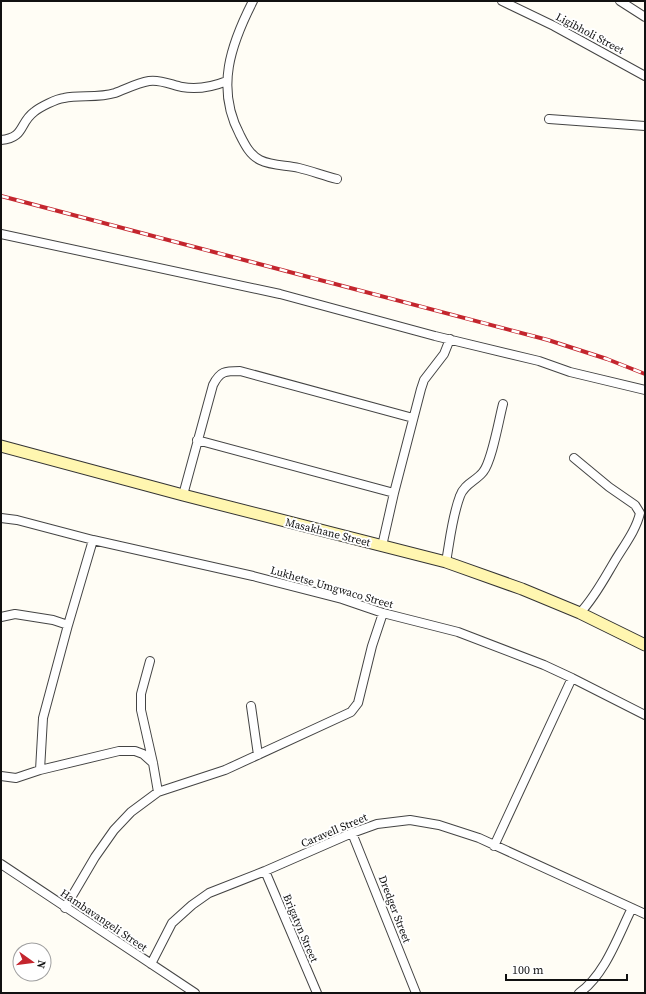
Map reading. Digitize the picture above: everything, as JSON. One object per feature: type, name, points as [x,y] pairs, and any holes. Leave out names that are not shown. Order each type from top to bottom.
[{"type":"street","points":[[253,1],[238,33],[231,53],[227,81],[228,98],[235,125],[248,149],[254,156],[262,161],[270,164],[299,168],[337,179]]},
{"type":"street","name":"Ligibholi Street","points":[[502,1],[554,26],[645,76]]},
{"type":"street","points":[[622,1],[645,17]]},
{"type":"street","points":[[1,140],[11,139],[21,130],[33,112],[63,98],[114,93],[124,88],[150,81],[196,88],[207,88],[227,81]]},
{"type":"street","points":[[549,119],[645,126]]},
{"type":"street","points":[[1,234],[280,294],[368,319],[539,361],[570,372],[645,390]]},
{"type":"street","points":[[382,546],[394,493],[424,380],[441,359],[450,340]]},
{"type":"street","points":[[183,495],[213,385],[218,376],[227,371],[240,371],[413,418]]},
{"type":"street","points":[[446,562],[460,495],[464,488],[483,472],[489,461],[503,404]]},
{"type":"street","points":[[198,440],[394,493]]},
{"type":"street","name":"Masakhane Street","points":[[1,446],[183,495],[446,562],[522,589],[580,612],[645,645]]},
{"type":"street","points":[[574,458],[609,487],[635,505],[640,513],[638,522],[591,600],[580,612]]},
{"type":"street","name":"Lukhetse Umgwaco Street","points":[[1,518],[17,520],[93,540],[252,576],[342,599],[383,613],[458,632],[572,678],[645,715]]},
{"type":"street","points":[[40,770],[44,718],[68,625],[93,540]]},
{"type":"street","points":[[66,908],[95,857],[114,830],[130,812],[158,792],[225,770],[351,712],[358,703],[372,646],[383,613]]},
{"type":"street","points":[[1,617],[15,614],[53,620],[68,625]]},
{"type":"street","points":[[150,662],[141,694],[141,710],[158,792]]},
{"type":"street","points":[[494,846],[572,678]]},
{"type":"street","points":[[251,706],[258,755]]},
{"type":"street","points":[[1,776],[16,778],[40,770],[119,751],[135,751],[143,754],[153,762]]},
{"type":"street","name":"Caravell Street","points":[[151,964],[172,923],[192,905],[209,893],[265,872],[352,833],[377,824],[410,820],[439,825],[479,838],[645,914]]},
{"type":"street","name":"Dredger Street","points":[[352,833],[416,993]]},
{"type":"street","name":"Hambavangeli Street","points":[[1,864],[194,993]]},
{"type":"street","name":"Brigatyn Street","points":[[265,872],[317,993]]},
{"type":"street","points":[[579,993],[594,979],[604,965],[632,908]]},
{"type":"railway","points":[[1,196],[548,340],[607,359],[645,374]]}]
